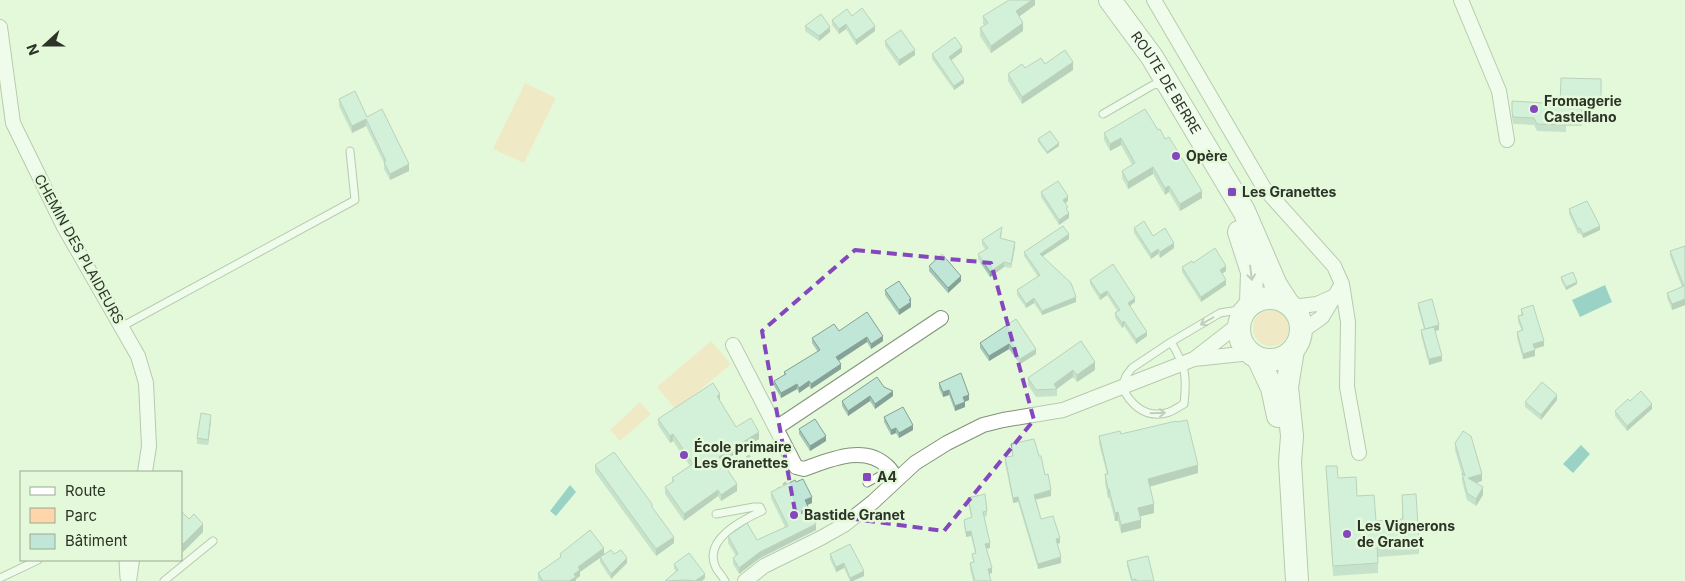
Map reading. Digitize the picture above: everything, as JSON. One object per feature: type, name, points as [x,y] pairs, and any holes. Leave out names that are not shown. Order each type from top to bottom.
[{"type":"main road","name":"ROUTE DE BERRE","points":[[1104,0],[1240,234],[1252,272],[1245,312]]},
{"type":"main road","name":"ROUTE DE BERRE","points":[[1110,0],[1152,57],[1244,211],[1276,284],[1289,304]]},
{"type":"main road","points":[[1290,462],[1283,443],[1272,388],[1254,356],[1241,340],[1245,312],[1258,300],[1272,297],[1289,304],[1298,314],[1301,323],[1287,387],[1292,436],[1290,462],[1297,581]]},
{"type":"main road","points":[[1254,356],[1276,360],[1285,356],[1297,341]]},
{"type":"street","points":[[1154,0],[1264,188],[1334,266],[1342,284],[1348,322],[1347,387],[1359,453]]},
{"type":"street","points":[[1461,0],[1499,91],[1508,140]]},
{"type":"street","name":"CHEMIN DES PLAIDEURS","points":[[0,27],[13,123],[63,225],[138,356],[146,382],[149,446],[145,471]]},
{"type":"street","points":[[1297,341],[1322,317],[1342,284]]},
{"type":"street","points":[[1289,304],[1317,304],[1335,296]]},
{"type":"street","points":[[1188,361],[1245,312]]},
{"type":"street","points":[[775,435],[941,318]]},
{"type":"street","points":[[733,345],[775,435],[796,467],[800,469],[852,454],[872,458],[887,466],[893,475]]},
{"type":"street","points":[[745,581],[764,566],[819,540],[844,525],[873,502],[893,475],[947,443],[983,425],[1063,410],[1188,361],[1254,356]]},
{"type":"street","points":[[129,581],[132,561]]},
{"type":"lane","points":[[1103,114],[1153,85],[1158,84],[1162,87],[1207,163],[1219,170]]},
{"type":"lane","points":[[121,327],[355,200],[350,151]]},
{"type":"lane","points":[[1171,342],[1188,361],[1184,404],[1166,414],[1144,413],[1128,399],[1122,387],[1126,376],[1132,368],[1171,342],[1220,313],[1245,312]]},
{"type":"lane","points":[[867,483],[893,475]]},
{"type":"lane","points":[[716,514],[754,506],[760,507],[762,511],[727,531],[718,541],[714,557],[716,567],[726,581]]},
{"type":"lane","points":[[164,581],[213,541]]},
{"type":"lane","points":[[0,578],[36,561]]},
{"type":"lane","points":[[123,561],[124,581]]},
{"type":"path","points":[[723,471],[739,462],[775,435]]},
{"type":"path","points":[[734,454],[739,462]]},
{"type":"path","points":[[774,493],[795,474]]},
{"type":"highlighted area","points":[[855,250],[991,263],[1034,420],[944,531],[795,511],[762,331]]},
{"type":"green space","points":[[525,83],[556,98],[524,163],[493,149]]},
{"type":"green space","points":[[1271,310],[1278,311],[1284,315],[1288,321],[1288,335],[1284,341],[1278,345],[1271,346],[1264,345],[1258,341],[1254,335],[1253,328],[1254,321],[1258,315],[1264,311]]},
{"type":"green space","points":[[711,341],[731,364],[676,410],[657,387]]},
{"type":"green space","points":[[640,402],[651,414],[620,441],[610,430]]},
{"type":"water","points":[[1605,285],[1612,302],[1580,317],[1572,300]]},
{"type":"water","points":[[1581,445],[1590,454],[1573,473],[1563,464]]},
{"type":"water","points":[[570,485],[576,492],[556,516],[550,511]]},
{"type":"building","points":[[1009,0],[1032,0],[1016,11],[1023,23],[991,46],[980,28],[988,23],[983,16]]},
{"type":"building","points":[[862,8],[875,26],[856,40],[846,24],[839,29],[832,20],[847,9],[852,16]]},
{"type":"building","points":[[821,14],[830,27],[819,36],[805,26]]},
{"type":"building","points":[[901,30],[915,50],[899,60],[885,41]]},
{"type":"building","points":[[955,37],[962,47],[949,57],[964,79],[954,86],[932,54]]},
{"type":"building","points":[[1065,50],[1073,62],[1022,97],[1008,74],[1022,64],[1025,68],[1041,58],[1045,64]]},
{"type":"building","points":[[1561,78],[1601,79],[1601,101],[1582,101],[1582,119],[1566,119],[1566,125],[1537,124],[1534,118],[1513,117],[1512,101],[1560,104]]},
{"type":"building","points":[[355,91],[367,117],[382,109],[409,164],[390,174],[384,162],[386,161],[366,119],[352,126],[339,99]]},
{"type":"building","points":[[1145,109],[1165,139],[1169,137],[1202,191],[1180,204],[1169,186],[1165,188],[1153,167],[1128,182],[1122,171],[1135,163],[1121,138],[1110,144],[1104,133]]},
{"type":"building","points":[[1050,131],[1059,143],[1047,152],[1038,139]]},
{"type":"building","points":[[1058,181],[1068,196],[1063,200],[1068,207],[1066,208],[1069,213],[1059,220],[1041,192]]},
{"type":"building","points":[[1587,201],[1600,226],[1583,234],[1580,228],[1578,229],[1569,209]]},
{"type":"building","points":[[1144,221],[1153,236],[1165,228],[1174,243],[1160,252],[1158,249],[1151,254],[1134,228]]},
{"type":"building","points":[[1063,226],[1069,234],[1040,254],[1071,283],[1076,297],[1042,311],[1034,298],[1026,304],[1017,290],[1040,275],[1024,252]]},
{"type":"building","points":[[1002,227],[1000,238],[1015,242],[1011,264],[1004,262],[990,272],[978,254],[988,248],[982,240]]},
{"type":"building","points":[[1685,246],[1685,299],[1672,304],[1667,293],[1684,286],[1670,251]]},
{"type":"building","points":[[1215,248],[1226,266],[1220,270],[1226,280],[1201,297],[1182,267],[1192,261],[1193,263]]},
{"type":"building","points":[[942,254],[961,276],[948,288],[929,266]]},
{"type":"building","points":[[1113,264],[1135,298],[1128,303],[1147,332],[1136,339],[1124,321],[1122,323],[1115,313],[1120,310],[1107,291],[1100,295],[1090,280]]},
{"type":"building","points":[[1573,272],[1577,282],[1566,287],[1561,277]]},
{"type":"building","points":[[899,281],[911,302],[899,310],[885,290]]},
{"type":"building","points":[[1432,299],[1439,325],[1425,329],[1418,303]]},
{"type":"building","points":[[1533,305],[1544,341],[1533,344],[1535,350],[1523,354],[1517,332],[1523,330],[1518,316],[1523,315],[1521,309]]},
{"type":"building","points":[[867,312],[883,336],[871,344],[867,337],[836,357],[841,364],[811,384],[809,381],[799,388],[797,384],[781,393],[774,381],[786,374],[784,372],[820,350],[812,338],[834,324],[839,331]]},
{"type":"building","points":[[1016,319],[1036,349],[1020,359],[1009,344],[989,356],[980,343]]},
{"type":"building","points":[[1434,327],[1442,356],[1429,359],[1421,330]]},
{"type":"building","points":[[1081,341],[1095,362],[1077,375],[1073,370],[1054,384],[1057,389],[1036,390],[1028,378]]},
{"type":"building","points":[[961,373],[969,395],[963,397],[965,402],[955,406],[949,390],[943,392],[939,383]]},
{"type":"building","points":[[877,377],[884,387],[893,391],[875,404],[870,396],[848,411],[842,401]]},
{"type":"building","points":[[1542,382],[1557,395],[1541,415],[1525,402]]},
{"type":"building","points":[[713,383],[720,394],[717,396],[736,427],[751,418],[759,432],[719,457],[737,484],[721,495],[718,490],[684,514],[665,487],[674,481],[672,478],[693,464],[673,434],[670,436],[658,419]]},
{"type":"building","points":[[1641,391],[1652,404],[1627,426],[1615,411],[1628,399],[1630,401]]},
{"type":"building","points":[[903,407],[913,425],[899,433],[896,428],[891,430],[884,417]]},
{"type":"building","points":[[201,413],[211,415],[208,440],[197,438]]},
{"type":"building","points":[[815,419],[826,436],[810,446],[799,429]]},
{"type":"building","points":[[1187,420],[1198,465],[1148,479],[1154,504],[1138,508],[1141,520],[1121,525],[1118,512],[1115,513],[1108,489],[1105,474],[1108,474],[1099,436],[1120,431],[1121,434]]},
{"type":"building","points":[[1463,431],[1471,436],[1482,474],[1468,478],[1483,487],[1476,499],[1467,493],[1462,473],[1465,476],[1455,443]]},
{"type":"building","points":[[1034,439],[1039,456],[1041,456],[1045,475],[1048,474],[1051,490],[1034,495],[1041,519],[1053,516],[1060,538],[1056,539],[1061,557],[1038,564],[1018,497],[1013,498],[1005,457],[1013,456],[1011,444]]},
{"type":"building","points":[[614,452],[674,537],[656,549],[595,465]]},
{"type":"building","points":[[1326,466],[1337,466],[1338,478],[1356,477],[1357,496],[1374,495],[1376,521],[1403,519],[1402,495],[1416,494],[1419,544],[1377,547],[1378,563],[1333,566]]},
{"type":"building","points":[[803,479],[812,497],[805,500],[816,524],[760,552],[739,568],[733,558],[738,554],[728,536],[747,523],[757,540],[788,526],[771,492],[795,480],[796,482]]},
{"type":"building","points":[[985,494],[987,511],[983,512],[990,543],[985,544],[992,568],[988,569],[991,581],[975,581],[970,563],[974,562],[972,554],[976,553],[971,531],[966,532],[964,520],[972,517],[968,498]]},
{"type":"building","points":[[182,512],[189,519],[194,514],[203,524],[183,544]]},
{"type":"building","points":[[590,530],[604,548],[578,567],[580,570],[574,574],[576,577],[569,581],[543,581],[538,573],[561,557],[560,554]]},
{"type":"building","points":[[850,544],[864,571],[850,578],[844,563],[836,567],[830,554]]},
{"type":"building","points":[[611,550],[614,554],[621,550],[627,558],[611,574],[600,557]]},
{"type":"building","points":[[689,553],[705,574],[695,581],[665,581],[678,570],[674,564]]},
{"type":"building","points":[[1148,556],[1154,581],[1132,580],[1127,561]]},
{"type":"place","name":"Fromagerie Castellano","points":[[1534,109]]},
{"type":"place","name":"Opère","points":[[1176,156]]},
{"type":"place","name":"Les Granettes","points":[[1232,192]]},
{"type":"place","name":"École primaire Les Granettes","points":[[684,455]]},
{"type":"place","name":"A4","points":[[867,477]]},
{"type":"place","name":"Bastide Granet","points":[[794,515]]},
{"type":"place","name":"Les Vignerons de Granet","points":[[1347,534]]}]
